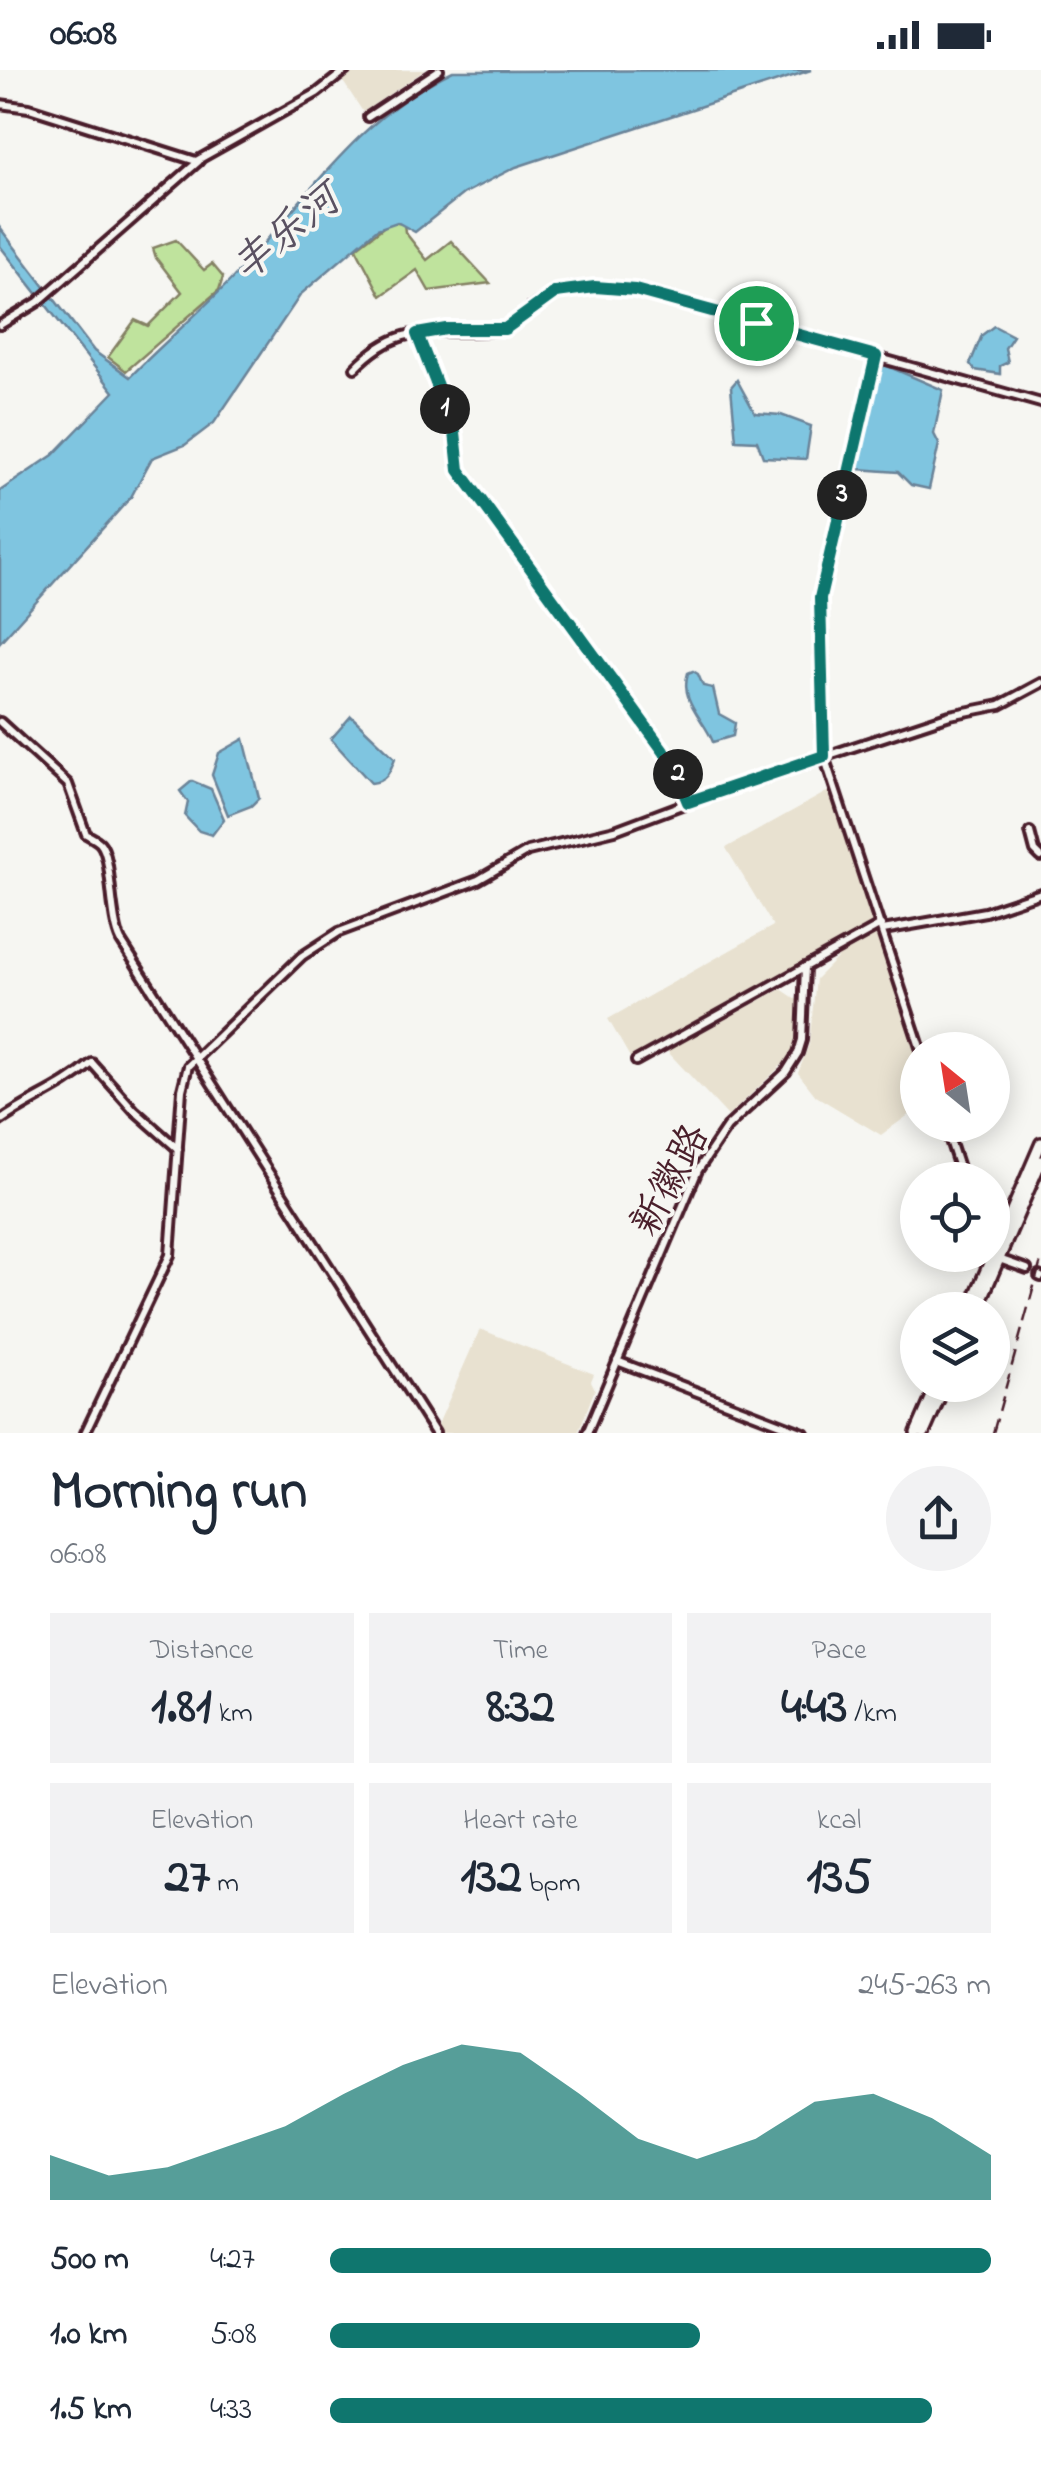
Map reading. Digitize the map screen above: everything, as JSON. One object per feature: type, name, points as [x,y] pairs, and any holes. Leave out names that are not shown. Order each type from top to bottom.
[{"type":"highway","points":[[1010,1217],[1041,1142]]},
{"type":"highway","points":[[1010,1224],[1041,1161]]},
{"type":"highway","points":[[916,1433],[930,1402]]},
{"type":"highway","points":[[924,1433],[938,1402]]},
{"type":"street","points":[[368,118],[439,70]]},
{"type":"street","points":[[0,325],[40,300],[200,160],[317,93],[341,72]]},
{"type":"street","points":[[0,104],[36,110],[200,160]]},
{"type":"street","points":[[355,368],[381,343],[446,329],[501,330],[556,292],[609,288],[635,290],[1041,402]]},
{"type":"street","points":[[417,334],[455,432],[459,470],[671,761],[688,802]]},
{"type":"street","points":[[876,356],[820,598],[824,756],[915,1032]]},
{"type":"street","points":[[86,1433],[170,1255],[183,1082],[188,1066],[302,956],[332,935],[478,880],[528,850],[615,830],[950,715],[1000,705],[1041,683]]},
{"type":"street","points":[[0,722],[69,786],[86,834],[99,842],[104,853],[117,934],[435,1433]]},
{"type":"street","points":[[1030,832],[1035,851],[1041,857]]},
{"type":"street","points":[[636,1061],[882,928],[986,912],[1041,893]]},
{"type":"street","name":"新徽路","points":[[588,1433],[698,1170],[727,1127],[786,1072],[798,1053],[805,967]]},
{"type":"street","points":[[0,1121],[39,1095],[66,1086],[92,1063],[134,1110],[178,1149]]},
{"type":"street","points":[[1010,1261],[1028,1270]]},
{"type":"street","points":[[617,1361],[804,1433]]},
{"type":"shaded area","points":[[352,70],[425,70],[363,112],[342,80]]},
{"type":"shaded area","points":[[832,789],[875,922],[631,1059],[608,1019],[773,926],[726,848]]},
{"type":"shaded area","points":[[877,934],[911,1032],[900,1032],[900,1121],[881,1135],[816,1096],[798,1073],[809,1045],[816,979],[839,956]]},
{"type":"shaded area","points":[[781,989],[799,1001],[796,1045],[787,1060],[728,1116],[667,1051]]},
{"type":"shaded area","points":[[480,1329],[594,1374],[591,1381],[595,1389],[578,1433],[439,1433],[436,1429]]},
{"type":"green space","points":[[390,222],[404,224],[405,232],[427,260],[451,241],[490,283],[429,291],[417,270],[381,296],[356,248]]},
{"type":"green space","points":[[176,240],[204,270],[212,264],[223,277],[219,290],[126,371],[108,357],[135,320],[148,326],[182,292],[153,248]]},
{"type":"water","name":"丰乐河","points":[[811,70],[516,167],[463,194],[415,232],[397,222],[377,229],[301,294],[214,423],[185,445],[152,458],[131,497],[0,642],[0,491],[53,455],[114,392],[0,246],[0,228],[94,351],[130,377],[230,281],[359,138],[419,90],[453,71]]},
{"type":"water","points":[[994,326],[1013,336],[1005,348],[1008,362],[1000,366],[1000,374],[975,370],[970,364],[982,335]]},
{"type":"water","points":[[885,365],[943,390],[934,434],[939,444],[929,489],[911,485],[898,472],[858,469],[855,464],[869,396]]},
{"type":"water","points":[[737,380],[755,413],[781,415],[811,426],[806,459],[763,457],[757,441],[736,440],[731,387]]},
{"type":"water","points":[[693,671],[703,686],[713,688],[719,714],[735,723],[733,736],[713,742],[687,692],[688,673]]},
{"type":"water","points":[[351,716],[395,758],[381,780],[371,783],[331,739]]},
{"type":"water","points":[[244,739],[259,798],[251,806],[228,815],[212,775],[219,753]]},
{"type":"water","points":[[192,781],[211,789],[224,819],[212,835],[199,831],[185,816],[188,802],[180,791]]},
{"type":"railway","points":[[993,1433],[1041,1261]]},
{"type":"route","points":[[595,287],[635,290],[756,323],[876,356],[820,598],[820,717],[824,756],[688,802],[671,761],[459,470],[455,432],[417,334],[446,329],[505,329],[556,292],[595,287]]}]
